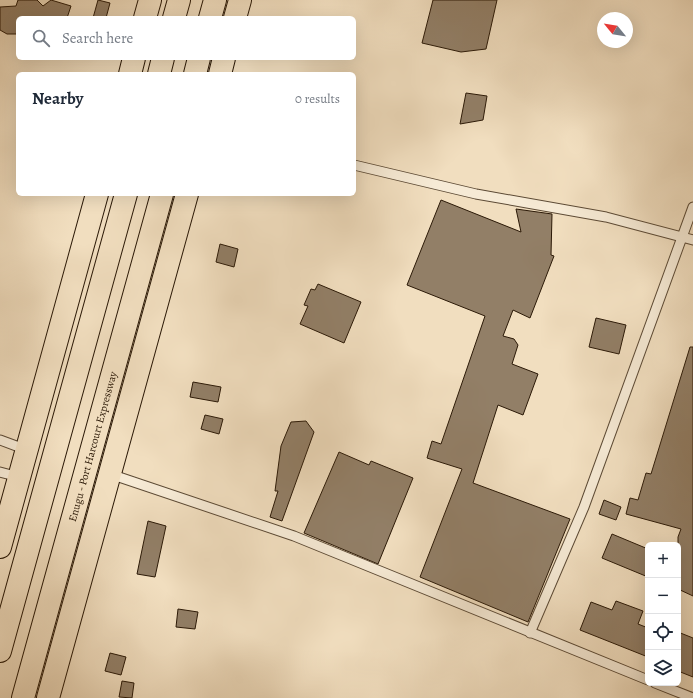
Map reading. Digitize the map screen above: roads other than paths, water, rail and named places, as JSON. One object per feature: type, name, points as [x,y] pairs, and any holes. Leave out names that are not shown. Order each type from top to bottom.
[{"type":"main road","points":[[146,16],[150,0]]},
{"type":"main road","points":[[175,16],[179,0]]},
{"type":"main road","points":[[211,16],[215,0]]},
{"type":"main road","points":[[236,16],[240,0]]},
{"type":"main road","points":[[130,72],[134,60]]},
{"type":"main road","points":[[160,72],[162,60]]},
{"type":"main road","points":[[196,72],[198,60]]},
{"type":"main road","points":[[220,72],[224,60]]},
{"type":"main road","points":[[0,547],[10,475],[27,450],[96,196]]},
{"type":"main road","points":[[0,651],[125,196]]},
{"type":"main road","name":"Enugu - Port Harcourt Expressway","points":[[23,698],[161,196]]},
{"type":"main road","points":[[48,698],[186,196]]},
{"type":"lane","points":[[356,165],[476,194],[606,217],[693,240]]},
{"type":"lane","points":[[530,633],[584,507],[693,207]]},
{"type":"lane","points":[[0,440],[27,450]]},
{"type":"lane","points":[[110,474],[294,536],[645,679]]},
{"type":"lane","points":[[663,686],[693,698]]}]
